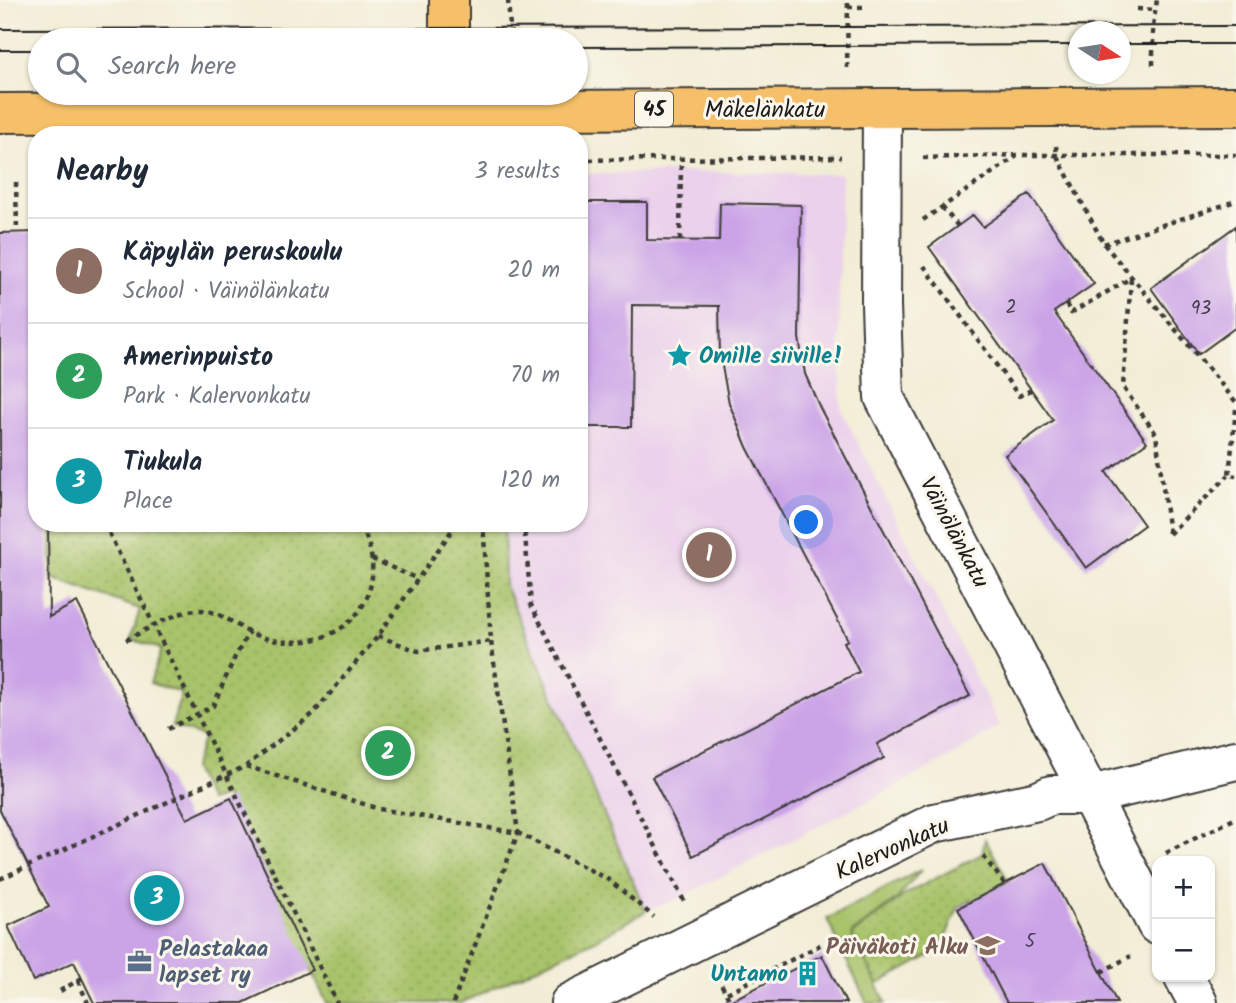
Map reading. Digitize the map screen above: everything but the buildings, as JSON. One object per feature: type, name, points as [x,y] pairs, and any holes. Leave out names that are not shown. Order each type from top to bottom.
[{"type":"main road","points":[[449,0],[449,28]]},
{"type":"main road","name":"Mäkelänkatu","points":[[0,113],[1236,106]]},
{"type":"street","name":"Väinölänkatu","points":[[882,108],[881,304],[884,397],[1154,919]]},
{"type":"street","name":"Kalervonkatu","points":[[570,1003],[934,823],[1038,801],[1051,795],[1090,796],[1236,760]]},
{"type":"street","points":[[1187,982],[1198,1003]]},
{"type":"path","points":[[508,0],[510,28]]},
{"type":"path","points":[[848,7],[867,7]]},
{"type":"path","points":[[1137,9],[1155,9]]},
{"type":"path","points":[[1050,107],[1057,156],[1104,244],[1236,402]]},
{"type":"path","points":[[916,224],[1017,155]]},
{"type":"path","points":[[921,158],[1236,155]]},
{"type":"path","points":[[588,159],[847,157]]},
{"type":"path","points":[[680,240],[681,158]]},
{"type":"path","points":[[16,182],[16,232]]},
{"type":"path","points":[[1104,244],[1236,201]]},
{"type":"path","points":[[942,207],[958,226]]},
{"type":"path","points":[[916,256],[1019,396],[1031,390]]},
{"type":"path","points":[[1066,304],[1071,313],[1131,278]]},
{"type":"path","points":[[1131,278],[1123,387],[1156,434],[1169,534],[1229,475],[1236,409]]},
{"type":"path","points":[[1229,475],[1236,476]]},
{"type":"path","points":[[109,532],[337,1003]]},
{"type":"path","points":[[126,640],[181,613],[198,609],[223,616],[260,637],[305,642],[321,639],[340,629],[357,614],[365,601],[372,582],[372,559],[364,532]]},
{"type":"path","points":[[0,879],[246,766],[313,714],[378,636],[451,532]]},
{"type":"path","points":[[453,1003],[518,833],[491,641],[484,532]]},
{"type":"path","points":[[525,532],[531,605],[682,897],[681,948]]},
{"type":"path","points":[[372,559],[418,579]]},
{"type":"path","points":[[167,729],[213,706],[249,632]]},
{"type":"path","points":[[378,636],[418,651],[491,641]]},
{"type":"path","points":[[246,766],[379,809],[518,833],[609,880],[681,948]]},
{"type":"path","points":[[1159,856],[1236,818]]},
{"type":"path","points":[[998,875],[1005,884]]},
{"type":"path","points":[[726,993],[822,944]]},
{"type":"path","points":[[1101,972],[1132,956]]},
{"type":"path","points":[[60,991],[80,979],[88,1003]]},
{"type":"shaded area","points":[[588,174],[842,174],[839,300],[841,409],[1000,726],[889,790],[682,897],[646,911],[505,586],[504,532],[588,532]]},
{"type":"green space","points":[[52,532],[504,532],[505,586],[646,911],[597,939],[461,1003],[327,1003],[225,796],[209,801],[195,773],[193,768],[204,737],[172,726],[182,693],[150,683],[161,649],[131,639],[140,609],[52,578]]},
{"type":"green space","points":[[985,839],[1009,882],[958,908],[940,950],[878,984],[852,935],[906,894],[982,854]]},
{"type":"green space","points":[[921,870],[898,898],[852,933],[886,1003],[867,1003],[827,919]]},
{"type":"tram line","points":[[412,28],[1236,26]]},
{"type":"tram line","points":[[0,29],[28,29]]},
{"type":"tram line","points":[[1131,44],[1236,44]]},
{"type":"tram line","points":[[588,47],[1068,45]]},
{"type":"tram line","points":[[0,50],[28,50]]},
{"type":"place","name":"Omille siiville!","points":[[679,355]]},
{"type":"place","name":"Käpylän peruskoulu","points":[[709,555]]},
{"type":"place","name":"Amerinpuisto","points":[[388,753]]},
{"type":"place","name":"Tiukula","points":[[157,898]]},
{"type":"place","name":"Päiväkoti Alku","points":[[988,946]]},
{"type":"place","name":"Pelastakaa lapset ry","points":[[139,961]]},
{"type":"place","name":"Untamo","points":[[808,973]]}]
